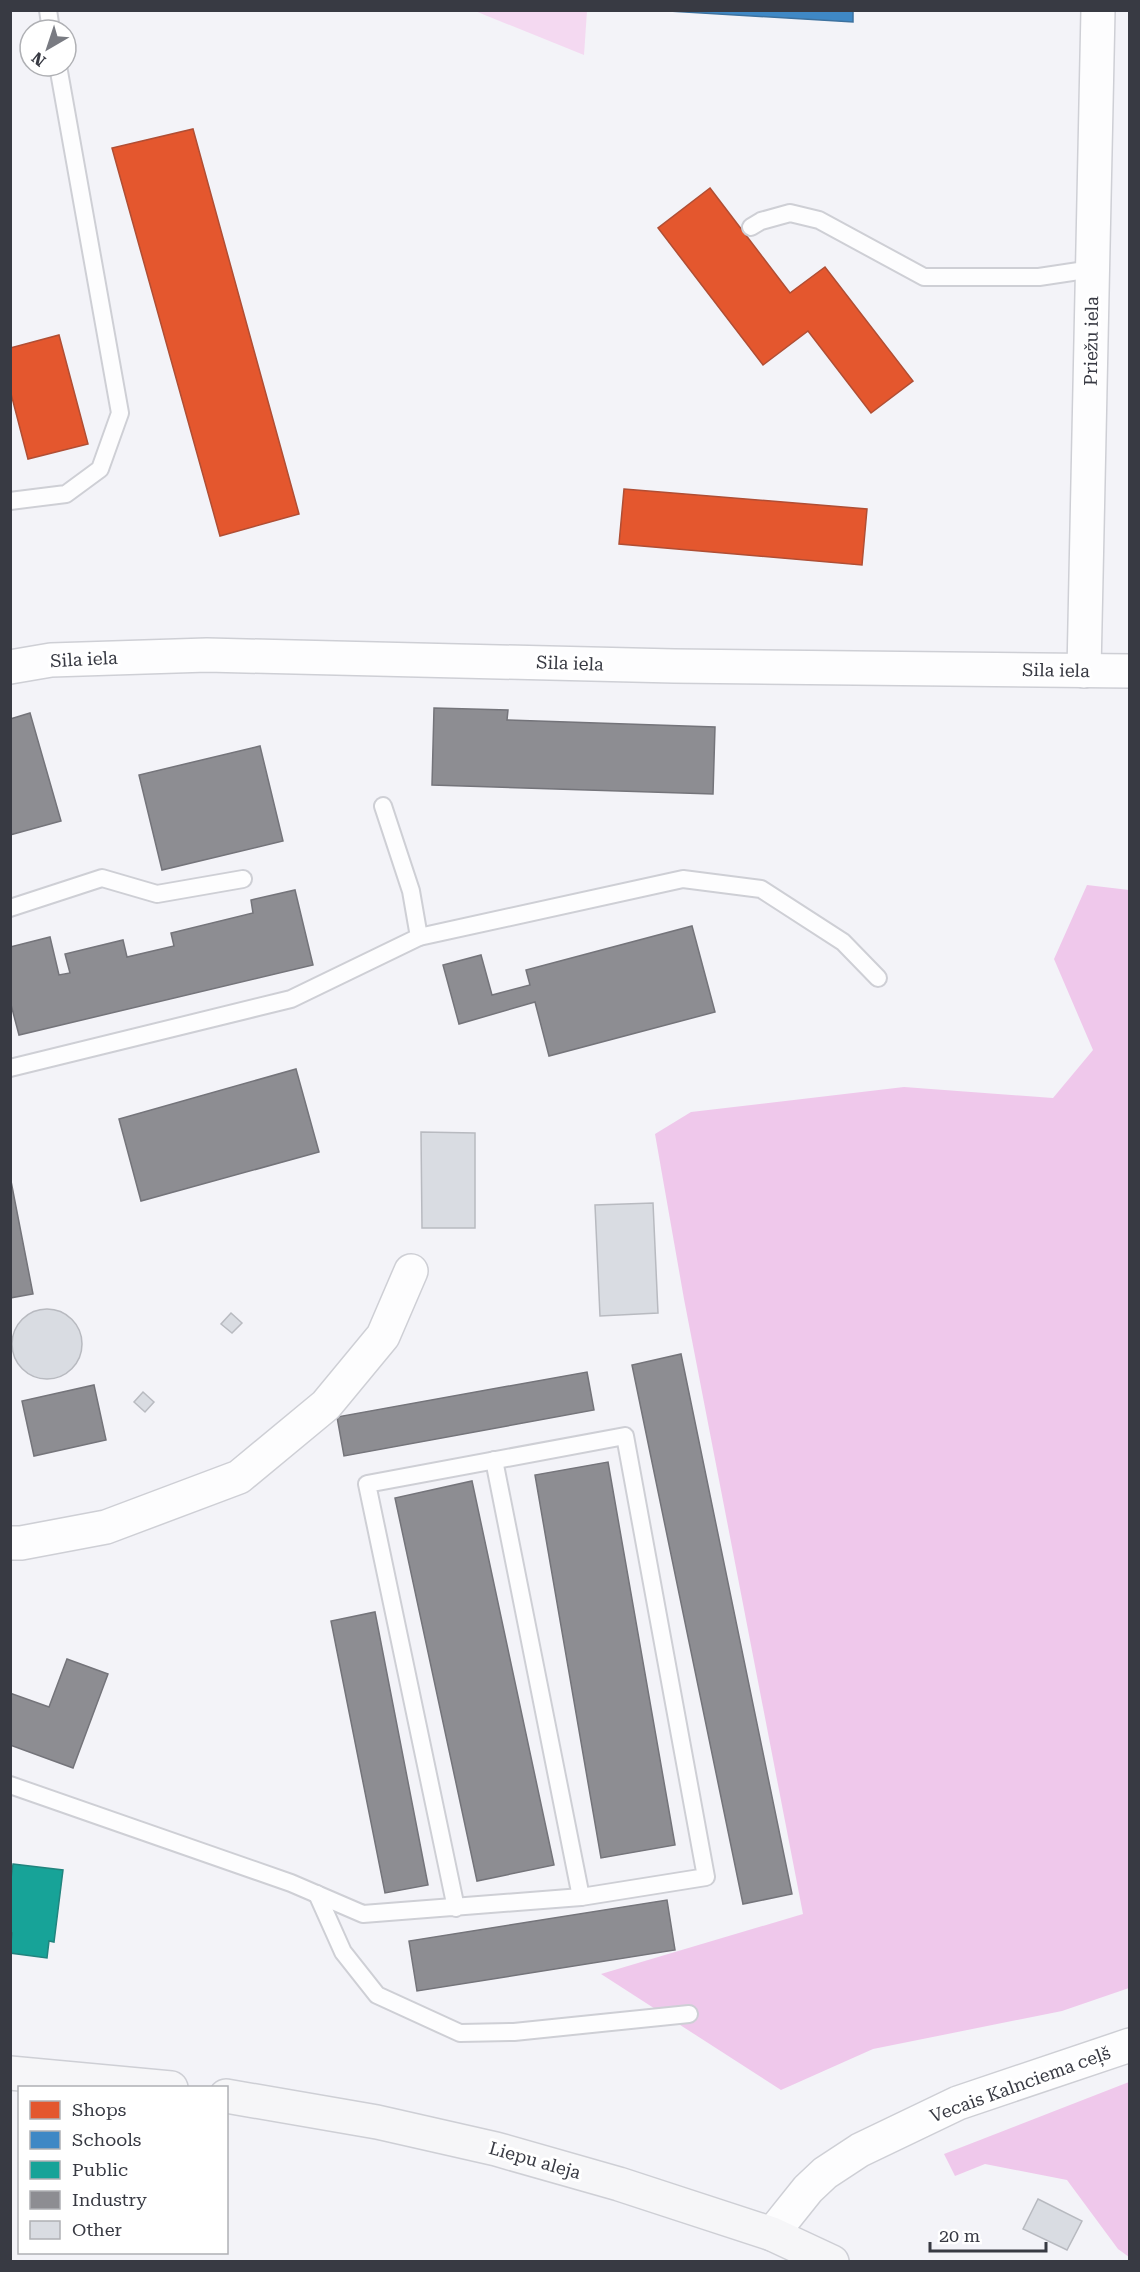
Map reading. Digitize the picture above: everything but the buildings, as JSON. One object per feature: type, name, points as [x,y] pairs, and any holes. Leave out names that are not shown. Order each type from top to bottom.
[{"type":"street","name":"Priežu iela","points":[[1084,671],[1098,10]]},
{"type":"street","name":"Sila iela","points":[[10,667],[51,660],[207,655],[674,666],[1130,671]]},
{"type":"street","points":[[10,1543],[21,1543],[106,1527],[238,1477],[326,1405],[383,1336],[411,1271]]},
{"type":"street","name":"Vecais Kalnciema ceļš","points":[[772,2235],[808,2189],[825,2173],[860,2150],[958,2103],[1130,2045]]},
{"type":"street","points":[[10,2073],[150,2086]]},
{"type":"street","name":"Liepu aleja","points":[[228,2096],[377,2122],[496,2149],[619,2184],[772,2235],[832,2262]]},
{"type":"lane","points":[[10,501],[66,494],[100,469],[120,413],[60,78]]},
{"type":"lane","points":[[751,227],[761,221],[790,213],[819,220],[924,277],[1039,277],[1092,269]]},
{"type":"lane","points":[[383,806],[411,891],[418,937]]},
{"type":"lane","points":[[10,908],[102,878],[157,894],[243,879]]},
{"type":"lane","points":[[10,1068],[291,999],[418,937],[683,879],[761,889],[843,942],[878,978]]},
{"type":"lane","points":[[10,1785],[291,1883],[363,1914],[456,1908],[581,1897],[706,1877],[625,1436],[367,1484],[456,1908]]},
{"type":"lane","points":[[494,1460],[581,1897]]},
{"type":"lane","points":[[317,1894],[343,1952],[377,1995],[460,2033],[514,2032],[688,2014]]},
{"type":"shaded area","points":[[475,11],[587,11],[584,55]]},
{"type":"shaded area","points":[[1087,885],[1129,890],[1129,1988],[1062,2011],[873,2049],[781,2090],[601,1974],[803,1914],[684,1299],[655,1134],[691,1112],[904,1087],[1053,1098],[1093,1050],[1054,959]]},
{"type":"shaded area","points":[[1129,2082],[1129,2257],[1118,2249],[1067,2180],[985,2164],[955,2176],[944,2154]]}]
